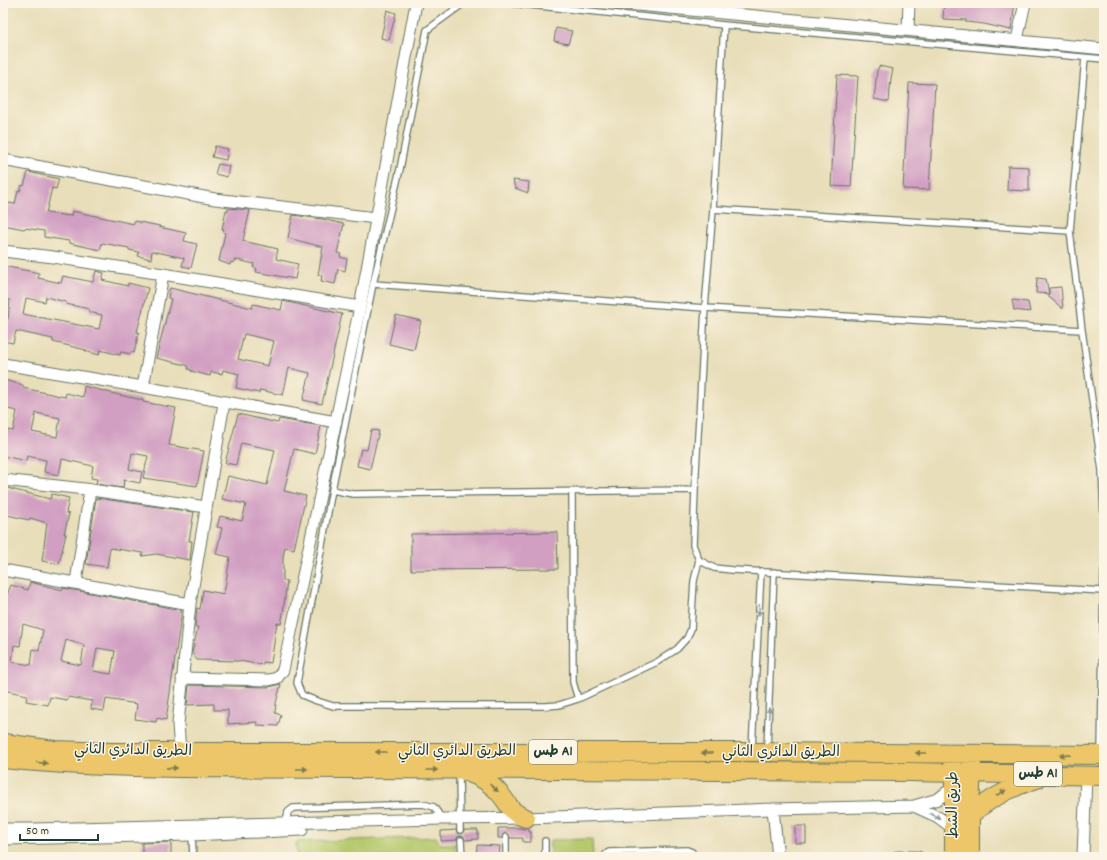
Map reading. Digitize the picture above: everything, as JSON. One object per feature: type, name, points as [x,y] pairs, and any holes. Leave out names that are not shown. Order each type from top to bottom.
[{"type":"highway","name":"الطريق الدائري الثاني","points":[[3,743],[55,750],[112,752],[759,752],[1102,755]]},
{"type":"highway","name":"طريق الشط","points":[[953,754],[963,773]]},
{"type":"highway","name":"طريق الشط","points":[[970,857],[962,813],[963,773],[972,754]]},
{"type":"highway","name":"الطريق الدائري الثاني","points":[[3,759],[51,764],[112,767],[909,772],[1104,776]]},
{"type":"highway","points":[[459,770],[486,781],[501,794],[515,813],[526,818]]},
{"type":"highway","points":[[909,772],[925,775],[936,780],[944,787],[962,813],[985,803],[1002,792],[1020,784],[1039,778],[1058,775]]},
{"type":"highway","name":"طريق الشط","points":[[954,857],[954,829],[962,813]]},
{"type":"street","points":[[182,678],[269,680],[277,678],[283,670],[360,307],[416,3]]},
{"type":"street","points":[[617,3],[1104,49]]},
{"type":"street","points":[[908,30],[909,3]]},
{"type":"street","points":[[1017,40],[1025,3]]},
{"type":"street","points":[[3,160],[215,199],[376,218]]},
{"type":"street","points":[[3,251],[163,274],[360,307]]},
{"type":"street","points":[[143,387],[163,274]]},
{"type":"street","points":[[3,364],[143,387],[336,422]]},
{"type":"street","points":[[180,752],[178,724],[190,604],[224,402]]},
{"type":"street","points":[[3,480],[90,490],[206,507]]},
{"type":"street","points":[[76,582],[90,490]]},
{"type":"street","points":[[3,570],[76,582],[190,604]]},
{"type":"street","points":[[1083,857],[1086,775]]},
{"type":"street","points":[[3,839],[192,830],[460,824],[526,818],[773,809],[914,806],[938,799],[947,792]]},
{"type":"street","points":[[914,806],[938,817],[954,829]]},
{"type":"street","points":[[773,809],[778,857]]},
{"type":"street","points":[[3,829],[192,830],[286,823],[442,819],[460,824]]},
{"type":"street","points":[[897,857],[918,857]]},
{"type":"lane","points":[[464,3],[427,30],[400,169],[373,284],[332,490],[296,683],[302,695],[333,706],[559,705],[578,699],[656,662],[677,649],[687,638],[691,629],[694,581],[699,560],[693,545],[695,490],[705,308],[713,209],[724,25]]},
{"type":"lane","points":[[510,3],[724,25],[1104,60]]},
{"type":"lane","points":[[1085,58],[1070,231],[1082,330],[1103,470],[1104,516]]},
{"type":"lane","points":[[713,209],[1070,231]]},
{"type":"lane","points":[[373,284],[705,308],[1082,330]]},
{"type":"lane","points":[[332,490],[353,494],[695,490]]},
{"type":"lane","points":[[572,492],[573,682],[578,699]]},
{"type":"lane","points":[[699,560],[714,568],[1103,591]]},
{"type":"lane","points":[[759,752],[761,571]]},
{"type":"lane","points":[[1102,755],[1104,571]]},
{"type":"lane","points":[[759,752],[774,572]]},
{"type":"lane","points":[[459,770],[460,824]]},
{"type":"lane","points":[[286,823],[288,812],[293,808],[423,804],[434,807],[442,819]]},
{"type":"lane","points":[[192,830],[193,857]]},
{"type":"lane","points":[[506,837],[506,857]]},
{"type":"lane","points":[[461,840],[462,857]]},
{"type":"lane","points":[[544,841],[545,857]]},
{"type":"lane","points":[[606,857],[606,854],[609,852],[687,850],[692,852],[692,857]]},
{"type":"green space","points":[[436,837],[440,844],[455,844],[455,857],[297,857],[296,842]]},
{"type":"green space","points":[[592,839],[593,857],[550,857],[550,840]]},
{"type":"building","points":[[944,3],[1015,3],[1011,30],[966,22],[966,20],[943,19]]},
{"type":"building","points":[[387,10],[396,13],[389,40],[381,38]]},
{"type":"building","points":[[556,28],[572,31],[568,44],[554,41]]},
{"type":"building","points":[[879,66],[893,69],[889,102],[874,99],[877,71]]},
{"type":"building","points":[[837,75],[858,76],[851,187],[831,186]]},
{"type":"building","points":[[909,83],[935,84],[929,190],[903,189]]},
{"type":"building","points":[[215,146],[228,149],[226,160],[212,157]]},
{"type":"building","points":[[218,164],[229,166],[227,177],[215,174]]},
{"type":"building","points":[[1008,166],[1029,167],[1029,191],[1007,190]]},
{"type":"building","points":[[28,172],[59,179],[56,189],[52,188],[46,213],[71,216],[72,211],[134,224],[134,221],[160,226],[159,227],[186,233],[184,241],[197,244],[191,268],[182,266],[184,258],[152,251],[151,259],[138,256],[139,252],[129,250],[129,248],[102,243],[100,250],[69,243],[69,241],[44,237],[44,231],[3,225],[8,203],[15,204],[18,191],[20,191],[22,185],[24,186]]},
{"type":"building","points":[[513,180],[529,182],[528,193],[515,188]]},
{"type":"building","points":[[228,208],[250,210],[243,241],[278,249],[276,259],[298,264],[295,279],[256,272],[257,269],[253,267],[254,264],[234,260],[234,263],[231,262],[230,265],[219,261],[225,233],[223,232],[224,229],[222,229],[226,210],[228,211]]},
{"type":"building","points":[[293,215],[344,224],[337,253],[341,254],[340,257],[347,259],[345,271],[338,269],[335,284],[321,281],[322,275],[318,275],[323,247],[288,238]]},
{"type":"building","points":[[3,266],[39,273],[38,278],[61,283],[63,276],[93,282],[96,271],[104,273],[102,280],[128,286],[128,283],[148,288],[137,332],[139,332],[134,353],[131,352],[130,354],[121,352],[120,355],[100,350],[99,355],[85,351],[86,350],[53,342],[53,339],[16,331],[13,343],[3,341],[3,318],[8,319],[10,300],[3,299],[5,287],[3,286]],"holes":[[[46,297],[66,302],[66,304],[89,309],[89,312],[102,315],[99,329],[23,314],[26,298],[45,302]]]},
{"type":"building","points":[[1037,278],[1046,279],[1049,294],[1036,293]]},
{"type":"building","points":[[1061,287],[1063,309],[1049,297],[1049,288]]},
{"type":"building","points":[[170,288],[252,308],[253,304],[281,310],[283,301],[342,314],[322,404],[303,400],[310,373],[289,368],[283,395],[260,390],[259,393],[236,388],[239,374],[223,370],[222,374],[211,372],[210,376],[191,371],[186,365],[156,358],[171,299],[168,298]],"holes":[[[244,334],[274,341],[268,366],[238,359]]]},
{"type":"building","points":[[1012,300],[1028,302],[1030,312],[1014,310]]},
{"type":"building","points":[[396,315],[421,321],[414,350],[389,344]]},
{"type":"building","points":[[4,380],[23,385],[23,388],[65,397],[66,393],[83,397],[84,386],[143,400],[143,402],[176,408],[169,445],[204,451],[197,486],[143,478],[148,456],[132,453],[129,469],[142,472],[140,483],[124,480],[123,488],[96,484],[97,479],[91,478],[93,466],[62,459],[59,475],[44,472],[46,460],[27,456],[26,461],[3,456],[3,429],[13,431],[17,411],[3,408]],"holes":[[[36,413],[60,418],[57,437],[32,432]]]},
{"type":"building","points":[[238,414],[278,423],[279,419],[321,426],[315,454],[294,449],[284,491],[306,496],[294,549],[285,547],[283,557],[283,580],[287,581],[281,624],[277,623],[271,663],[263,662],[263,665],[239,661],[197,660],[192,653],[198,627],[195,627],[197,608],[200,609],[203,590],[224,594],[230,557],[216,554],[222,528],[217,527],[220,516],[242,521],[246,504],[222,499],[228,476],[267,485],[275,450],[241,443],[236,465],[225,463]]},
{"type":"building","points":[[371,430],[379,431],[370,469],[357,466],[361,449],[367,450]]},
{"type":"building","points":[[7,488],[50,499],[52,494],[69,498],[66,513],[69,514],[64,534],[66,534],[59,564],[42,561],[47,523],[30,518],[29,520],[3,514],[3,494],[4,489]]},
{"type":"building","points":[[96,498],[194,512],[189,541],[192,541],[190,560],[156,554],[142,556],[143,553],[110,548],[107,567],[86,564]]},
{"type":"building","points":[[557,532],[558,569],[411,570],[411,534]]},
{"type":"building","points":[[30,582],[63,590],[63,588],[182,610],[166,720],[157,718],[156,722],[135,719],[137,704],[106,699],[104,711],[91,709],[92,701],[68,697],[67,700],[50,697],[48,705],[26,701],[27,695],[3,690],[3,605],[11,585],[28,590]],"holes":[[[23,624],[43,630],[39,651],[33,649],[31,665],[12,662],[14,645],[20,646]],[[66,640],[84,645],[81,665],[61,661]],[[97,648],[115,651],[111,674],[93,671]]]},
{"type":"building","points":[[281,684],[275,713],[281,715],[278,726],[257,725],[257,722],[228,724],[228,710],[214,710],[214,704],[187,705],[189,685],[269,687]]},
{"type":"building","points":[[795,826],[806,826],[806,843],[795,843]]},
{"type":"building","points":[[498,828],[529,829],[529,832],[531,832],[531,842],[523,842],[523,838],[510,838],[506,833],[502,838],[498,838]]},
{"type":"building","points":[[456,830],[460,834],[464,830],[478,830],[478,839],[465,840],[463,836],[460,836],[457,840],[441,841],[441,831]]},
{"type":"building","points":[[171,842],[171,853],[169,857],[142,857],[142,843]]},
{"type":"building","points":[[477,845],[500,846],[499,857],[476,857]]}]
